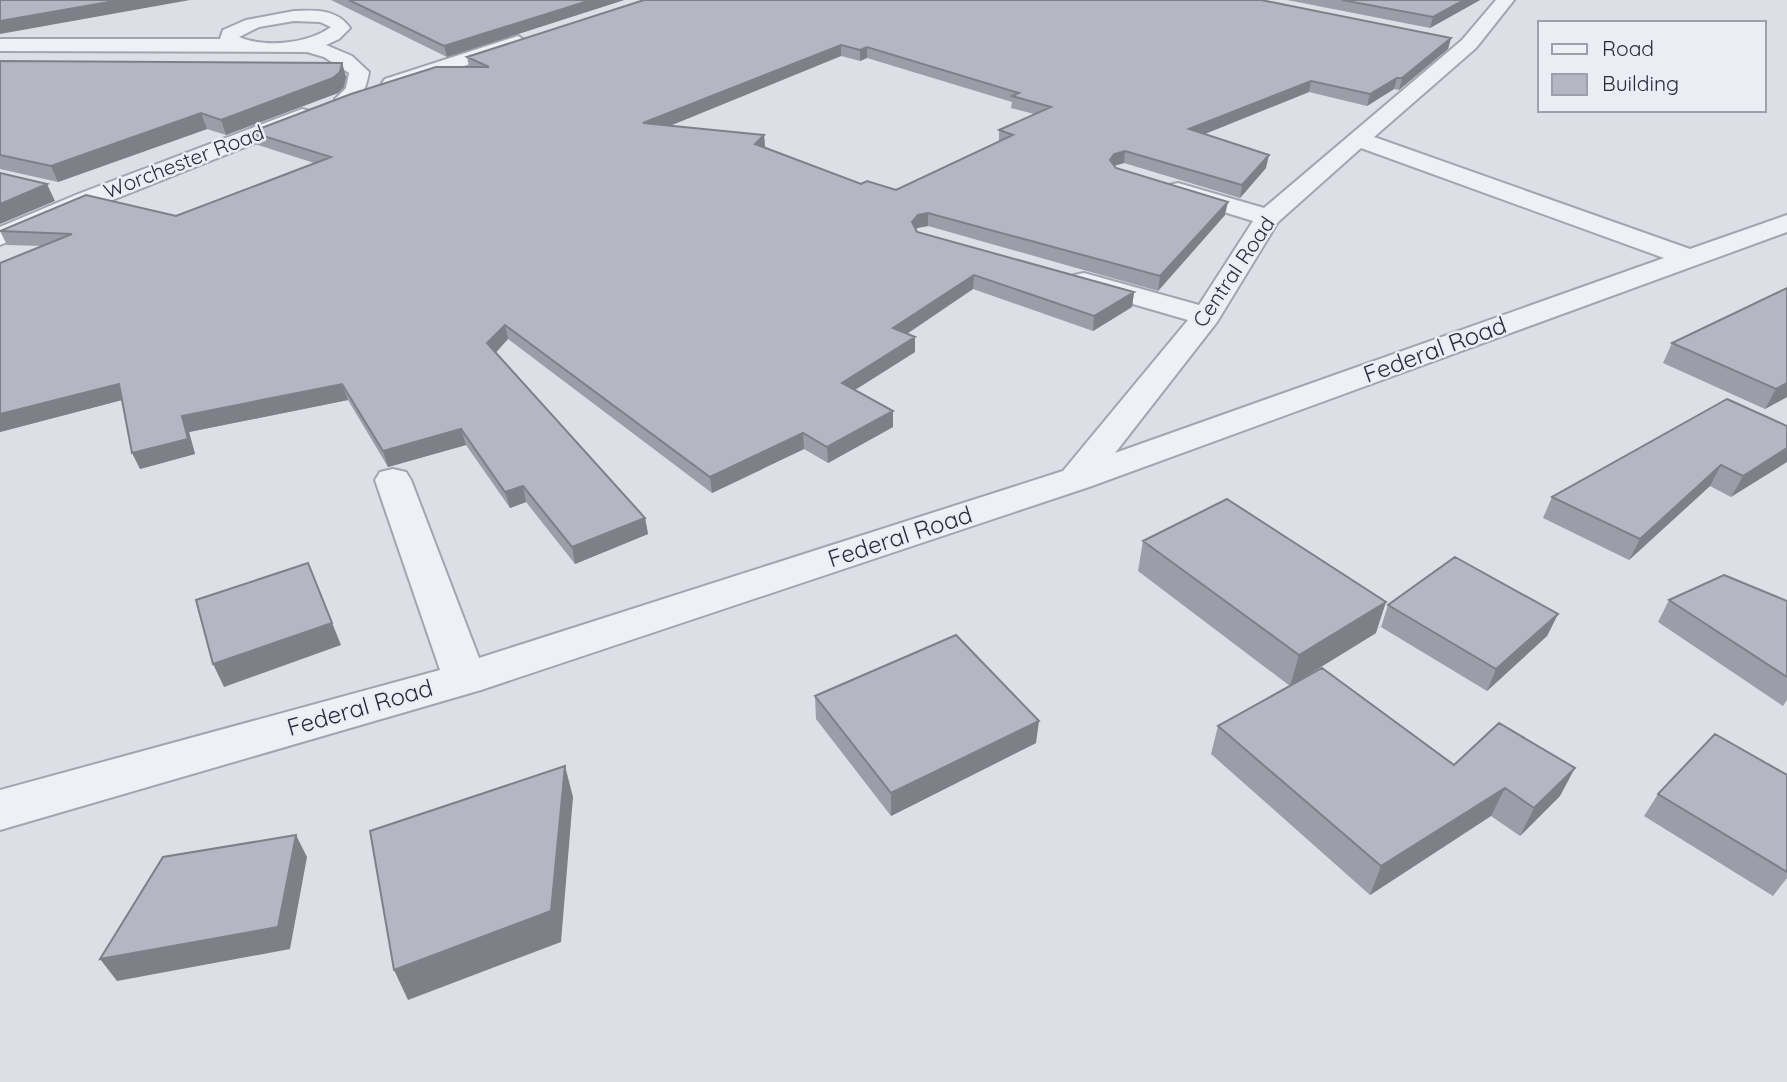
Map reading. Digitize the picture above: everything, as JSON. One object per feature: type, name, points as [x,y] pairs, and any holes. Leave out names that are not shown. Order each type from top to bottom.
[{"type":"street","name":"Central Road","points":[[1076,479],[1208,316],[1268,217],[1469,44],[1505,0]]},
{"type":"street","points":[[286,1],[314,16],[340,24],[341,27],[337,32],[319,40],[272,48],[243,32],[286,1]]},
{"type":"street","points":[[0,45],[137,45],[243,32],[314,16]]},
{"type":"street","points":[[337,32],[359,45]]},
{"type":"street","name":"Worchester Road","points":[[0,237],[87,199],[346,99],[544,34]]},
{"type":"street","points":[[1443,39],[1469,44]]},
{"type":"street","points":[[293,46],[330,50],[359,72],[356,90],[346,99]]},
{"type":"street","points":[[391,63],[413,76]]},
{"type":"street","points":[[1357,139],[1690,258]]},
{"type":"street","points":[[1149,181],[1268,217]]},
{"type":"street","points":[[53,190],[87,199]]},
{"type":"street","name":"Federal Road","points":[[0,810],[466,679],[1076,479],[1787,223]]},
{"type":"street","points":[[1060,274],[1208,316]]},
{"type":"street","points":[[393,480],[466,679]]},
{"type":"building","points":[[0,0],[120,0],[0,21]]},
{"type":"building","points":[[349,0],[591,0],[444,46]]},
{"type":"building","points":[[644,0],[1261,0],[1451,38],[1402,78],[1397,78],[1370,94],[1311,81],[1189,129],[1269,155],[1242,185],[1125,151],[1114,154],[1110,160],[1116,168],[1228,202],[1160,276],[928,213],[918,215],[912,222],[917,232],[1134,292],[1094,316],[974,275],[893,328],[915,337],[842,383],[893,411],[827,447],[803,433],[710,477],[505,325],[487,343],[645,518],[572,547],[523,486],[505,492],[461,429],[383,451],[342,384],[182,416],[188,439],[132,453],[119,384],[0,414],[0,263],[72,234],[0,231],[86,195],[176,216],[331,157],[251,132],[351,94],[436,67],[489,67],[467,57]],"holes":[[[841,45],[860,50],[867,47],[1019,93],[1012,96],[1051,107],[999,130],[1013,135],[896,190],[867,181],[861,184],[755,144],[764,135],[643,123]]]},
{"type":"building","points":[[1342,0],[1464,0],[1433,17]]},
{"type":"building","points":[[0,61],[342,63],[340,72],[333,78],[221,120],[201,113],[51,166],[0,155]]},
{"type":"building","points":[[0,173],[47,184],[0,204]]},
{"type":"building","points":[[1787,288],[1787,383],[1776,389],[1672,343]]},
{"type":"building","points":[[1727,399],[1787,426],[1787,448],[1743,476],[1721,465],[1640,539],[1552,497]]},
{"type":"building","points":[[1227,499],[1386,602],[1299,655],[1143,541]]},
{"type":"building","points":[[1455,557],[1558,614],[1496,669],[1388,605]]},
{"type":"building","points":[[308,563],[332,623],[213,664],[196,600]]},
{"type":"building","points":[[1724,575],[1787,601],[1787,677],[1669,600]]},
{"type":"building","points":[[956,635],[1039,721],[891,793],[815,696]]},
{"type":"building","points":[[1322,668],[1454,765],[1499,723],[1575,768],[1534,808],[1505,788],[1381,866],[1218,726]]},
{"type":"building","points":[[1715,734],[1787,775],[1787,872],[1658,794]]},
{"type":"building","points":[[565,766],[551,911],[394,970],[370,831]]},
{"type":"building","points":[[296,835],[278,927],[100,959],[163,857]]}]
